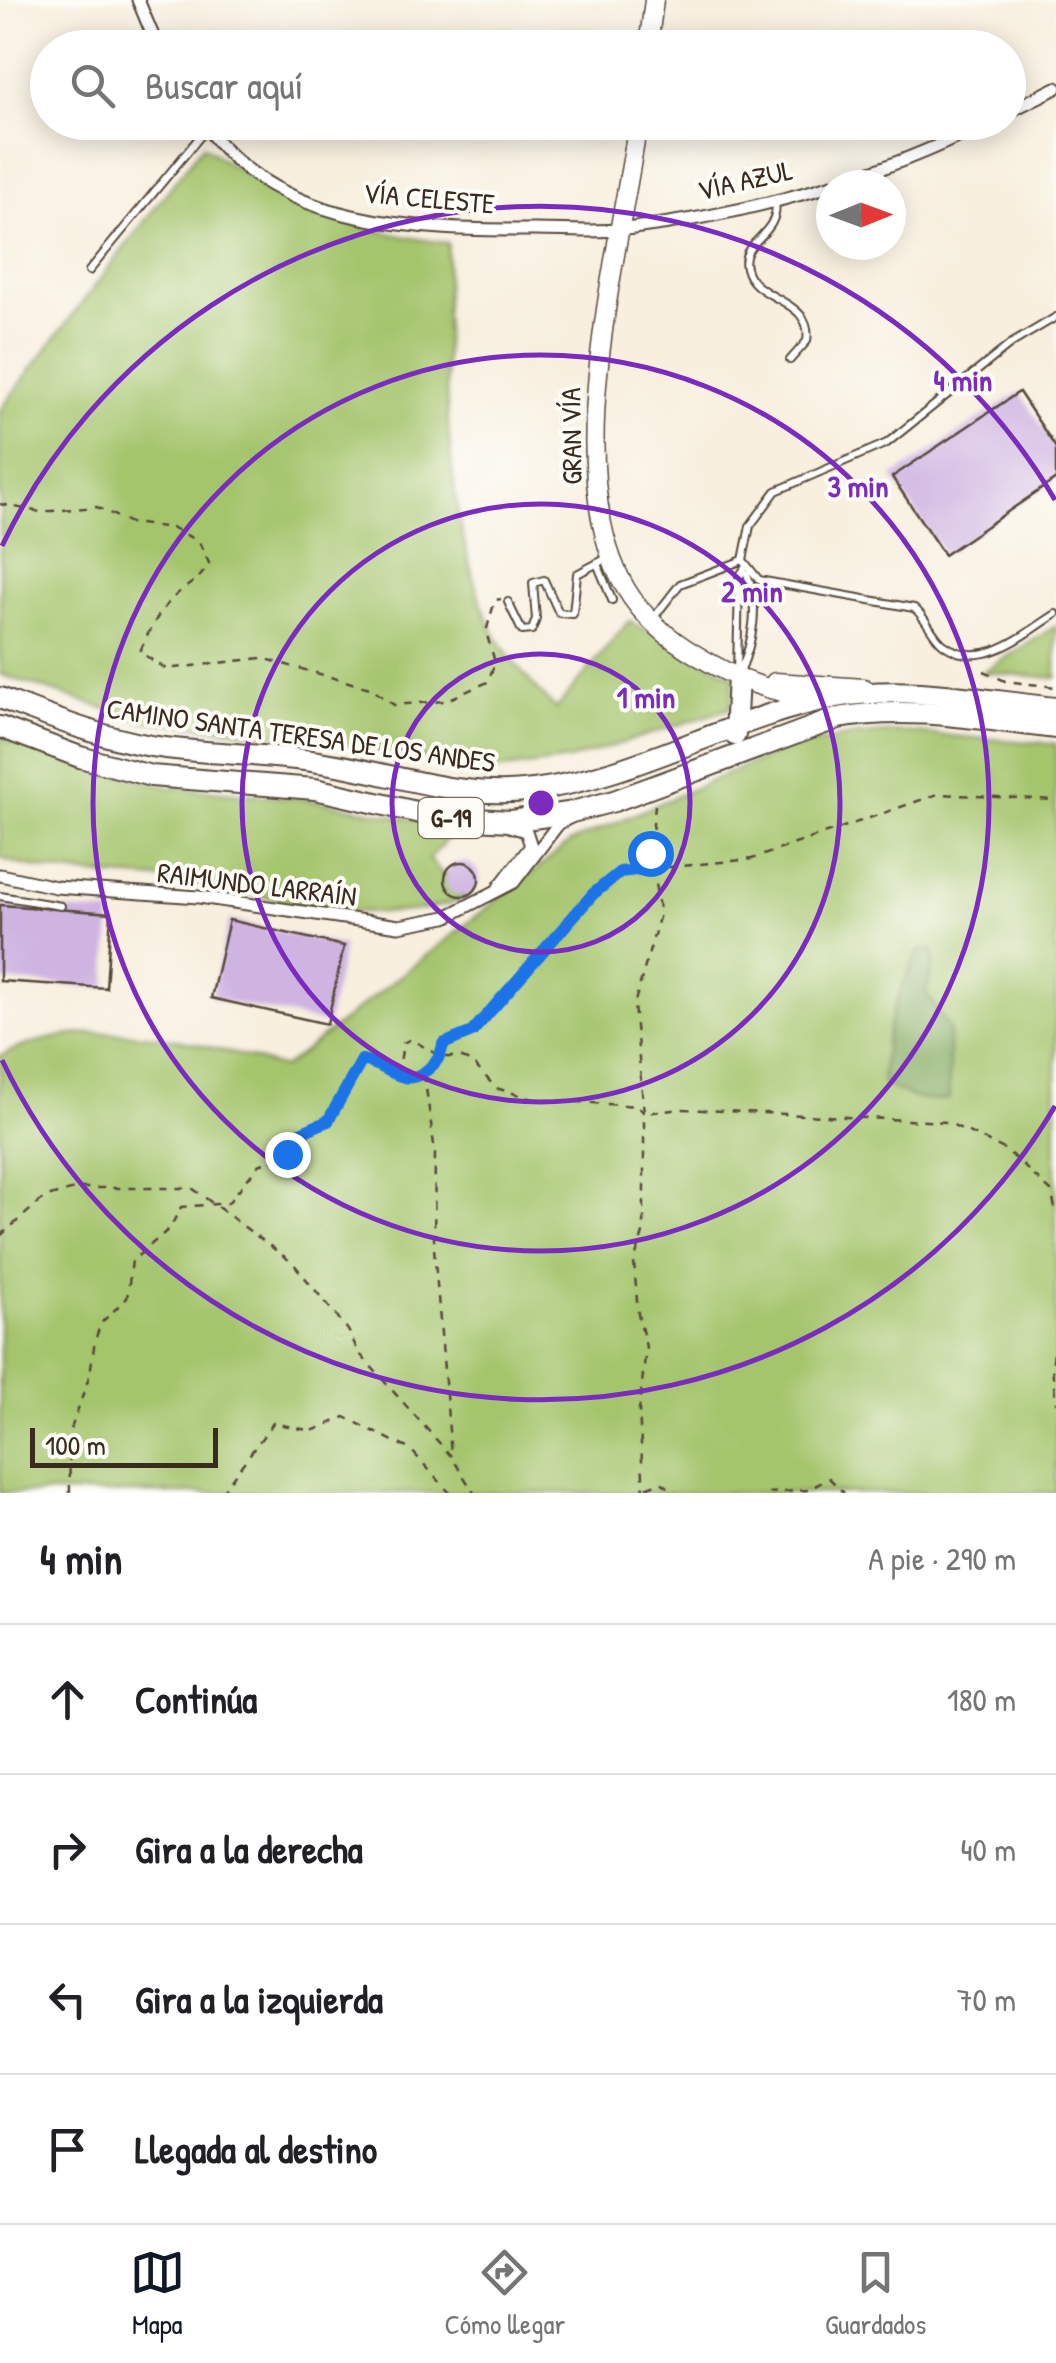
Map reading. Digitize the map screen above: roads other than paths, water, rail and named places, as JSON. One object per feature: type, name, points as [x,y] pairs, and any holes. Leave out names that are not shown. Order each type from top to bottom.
[{"type":"main road","points":[[650,30],[654,0]]},
{"type":"main road","name":"GRAN VÍA","points":[[635,140],[596,398],[604,559],[651,622],[677,644],[762,690],[896,710]]},
{"type":"main road","points":[[722,759],[734,744],[744,680]]},
{"type":"main road","name":"GRAN VÍA","points":[[744,680],[884,692]]},
{"type":"main road","name":"CAMINO SANTA TERESA DE LOS ANDES","points":[[0,698],[115,739],[188,751],[326,763],[462,791],[553,787],[736,724],[824,700],[884,692]]},
{"type":"main road","name":"G-19","points":[[884,692],[1056,708]]},
{"type":"main road","name":"CAMINO SANTA TERESA DE LOS ANDES","points":[[0,727],[131,772],[315,789],[438,816],[486,821],[536,819],[584,810],[838,718],[896,710]]},
{"type":"main road","name":"G-19","points":[[896,710],[1056,728]]},
{"type":"main road","points":[[536,819],[550,797],[624,777],[670,748]]},
{"type":"street","points":[[138,0],[150,30]]},
{"type":"street","points":[[1026,103],[1056,88]]},
{"type":"street","name":"VÍA CELESTE","points":[[220,140],[274,185],[354,218],[453,229],[622,230]]},
{"type":"street","name":"VÍA AZUL","points":[[622,230],[775,201],[868,174],[946,140]]},
{"type":"street","name":"RAIMUNDO LARRAÍN","points":[[0,875],[56,887],[199,897],[399,926],[446,917],[524,872],[559,823],[584,810]]},
{"type":"street","name":"RAIMUNDO LARRAÍN","points":[[499,887],[534,845],[536,819]]},
{"type":"street","points":[[486,821],[526,831],[532,840],[526,855]]},
{"type":"lane","points":[[90,271],[193,140]]},
{"type":"lane","points":[[775,201],[775,220],[750,248],[746,266],[751,278],[798,311],[806,323],[807,341],[790,360]]},
{"type":"lane","points":[[744,680],[738,578],[750,526],[776,491],[887,443],[1012,343],[1056,317]]},
{"type":"lane","points":[[508,602],[522,631],[532,630],[536,624],[533,583],[544,580],[559,613],[574,614],[577,574],[604,559],[612,600]]},
{"type":"lane","points":[[744,564],[758,580],[914,608],[941,642],[970,654],[998,650],[1056,614]]},
{"type":"lane","points":[[651,622],[680,584],[744,564]]},
{"type":"lane","points":[[744,564],[754,592],[744,680]]},
{"type":"lane","points":[[0,896],[61,906]]}]
